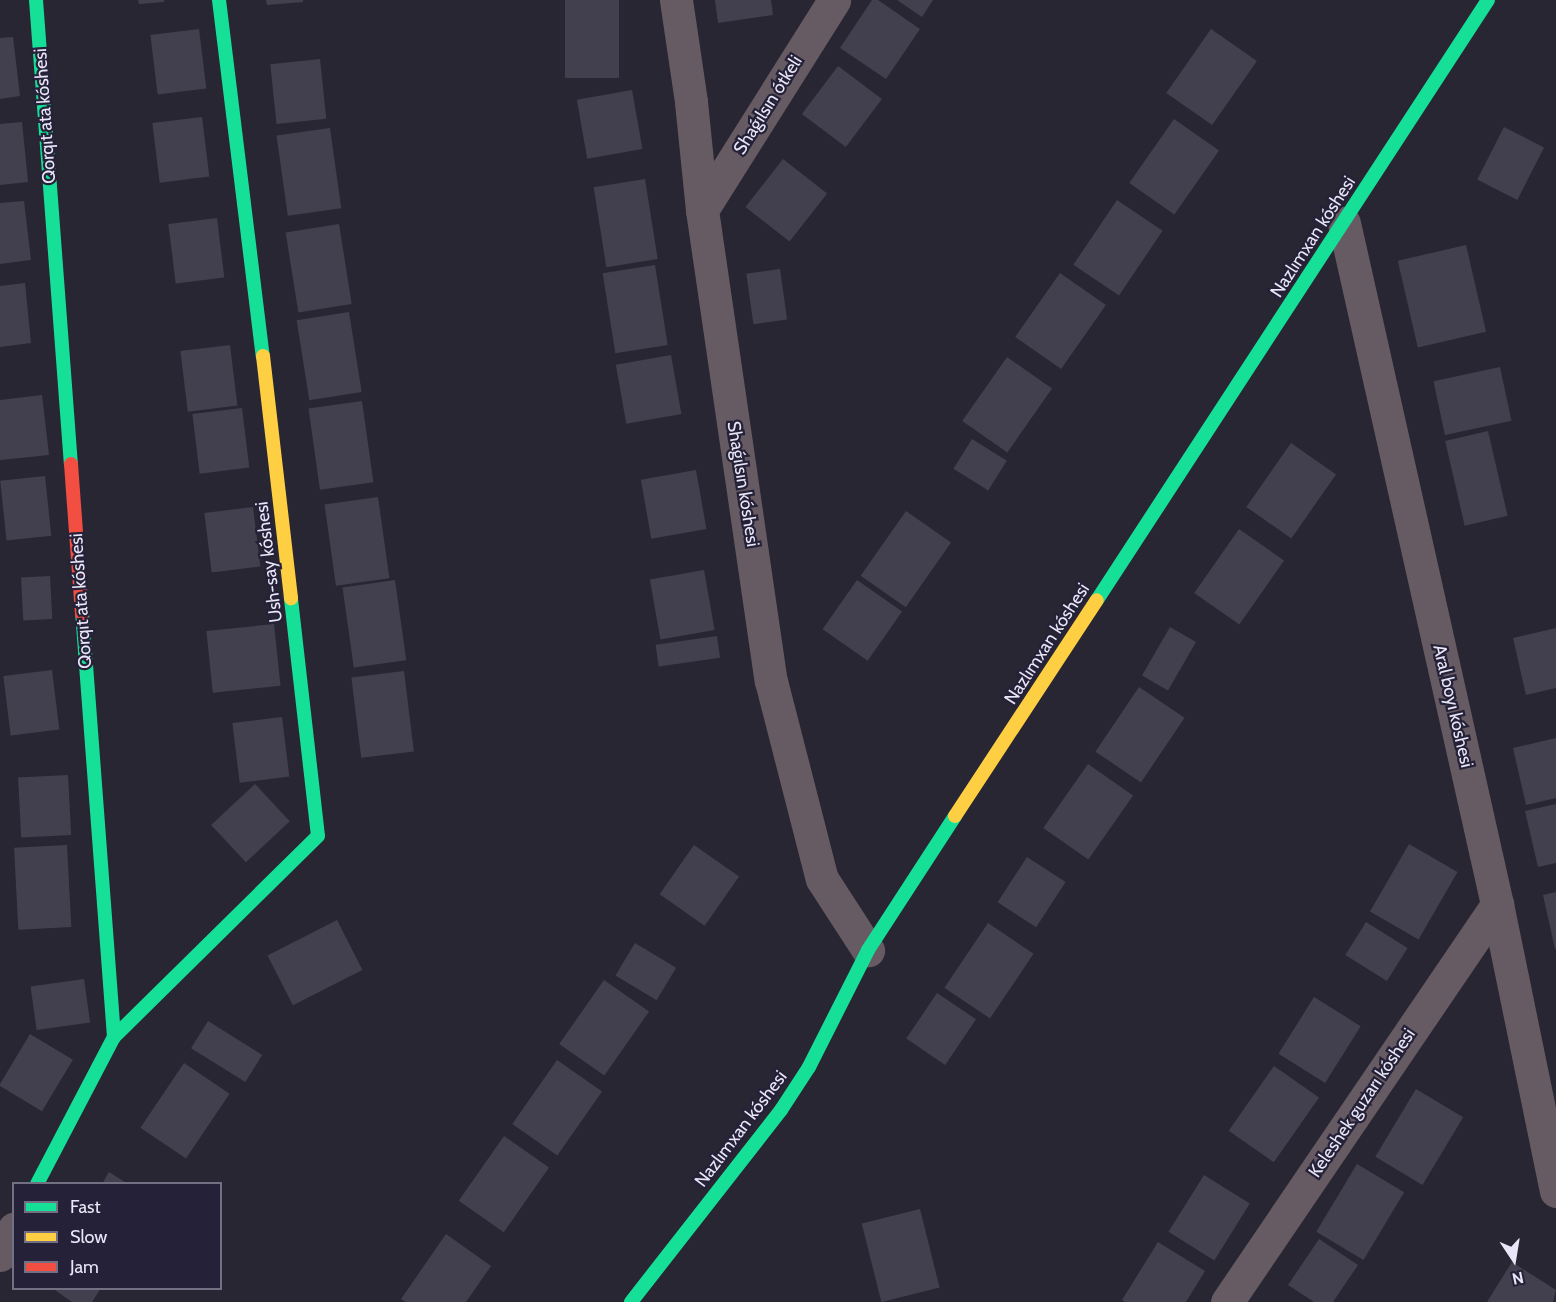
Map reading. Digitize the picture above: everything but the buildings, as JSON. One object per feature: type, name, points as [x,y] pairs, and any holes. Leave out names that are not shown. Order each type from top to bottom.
[{"type":"street","name":"Qorqıt ata kóshesi","points":[[36,0],[114,1036]]},
{"type":"street","name":"Ush-say kóshesi","points":[[114,1036],[318,836],[243,180],[219,0]]},
{"type":"street","name":"Shaǵılsın kóshesi","points":[[676,0],[691,102],[702,210],[771,681],[822,879],[868,950]]},
{"type":"street","name":"Shaǵılsın ótkeli","points":[[702,210],[834,0]]},
{"type":"street","name":"Nazlımxan kóshesi","points":[[631,1302],[781,1110],[809,1067],[868,950],[1488,0]]},
{"type":"street","name":"Aral boyı kóshesi","points":[[1344,223],[1497,904],[1556,1191]]},
{"type":"street","name":"Keleshek guzarı kóshesi","points":[[1227,1302],[1497,904]]},
{"type":"street","points":[[38,1182],[114,1036]]},
{"type":"street","points":[[0,1255],[12,1233]]},
{"type":"traffic: fast","points":[[36,0],[71,464]]},
{"type":"traffic: fast","points":[[219,0],[263,356]]},
{"type":"traffic: fast","points":[[1097,600],[1488,0]]},
{"type":"traffic: fast","points":[[114,1037],[318,836],[291,598]]},
{"type":"traffic: fast","points":[[38,1182],[114,1037],[82,615]]},
{"type":"traffic: fast","points":[[631,1302],[781,1110],[809,1067],[868,950],[955,816]]},
{"type":"traffic: slow","points":[[263,356],[291,598]]},
{"type":"traffic: slow","points":[[955,816],[1097,600]]},
{"type":"traffic: jam","points":[[71,464],[82,615]]}]
